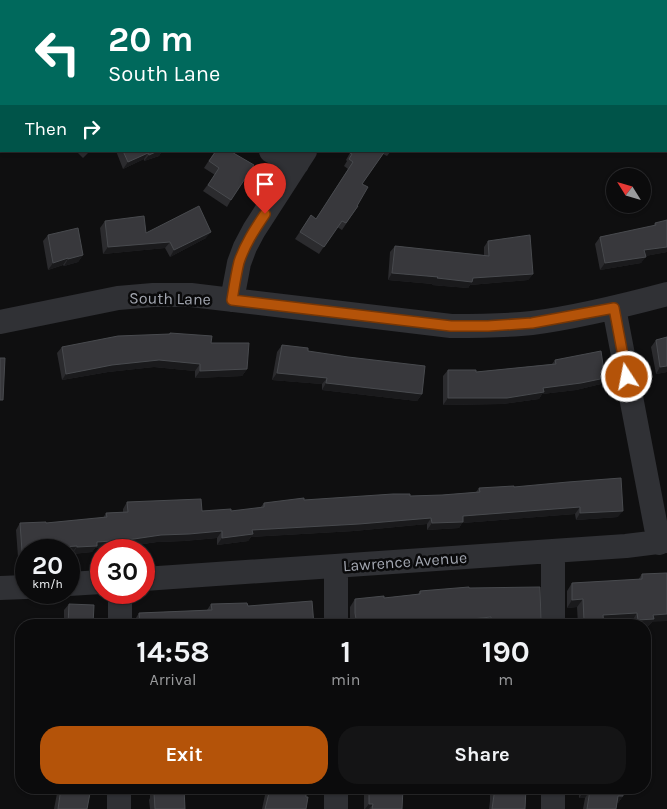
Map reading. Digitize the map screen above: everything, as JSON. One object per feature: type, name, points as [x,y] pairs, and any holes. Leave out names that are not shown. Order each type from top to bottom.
[{"type":"street","points":[[232,300],[239,263],[245,247],[301,158],[275,152]]},
{"type":"street","name":"South Lane","points":[[0,322],[118,298],[154,295],[191,295],[451,326],[488,326],[532,323],[614,308],[667,294]]},
{"type":"street","points":[[614,308],[663,542]]},
{"type":"street","name":"Lawrence Avenue","points":[[155,578],[663,542]]},
{"type":"street","points":[[553,551],[553,619]]},
{"type":"street","points":[[336,566],[336,619]]},
{"type":"street","points":[[0,588],[15,587]]},
{"type":"street","points":[[120,604],[120,619]]},
{"type":"street","points":[[119,809],[120,794]]},
{"type":"street","points":[[336,794],[336,809]]},
{"type":"street","points":[[553,794],[553,809]]},
{"type":"building","points":[[123,152],[156,152],[149,155],[148,153],[128,162]]},
{"type":"building","points":[[215,152],[232,152],[254,165],[231,200],[208,185],[219,168],[209,161]]},
{"type":"building","points":[[384,152],[362,184],[368,187],[358,206],[346,223],[342,221],[324,247],[300,232],[311,215],[316,219],[353,162],[349,159],[352,154],[350,153]]},
{"type":"building","points":[[199,206],[211,232],[174,250],[170,242],[108,247],[105,221],[144,216],[146,233]]},
{"type":"building","points":[[667,220],[667,247],[644,250],[646,257],[605,263],[600,237],[656,225],[655,223]]},
{"type":"building","points":[[78,228],[83,255],[53,263],[48,235]]},
{"type":"building","points":[[530,235],[533,274],[473,278],[472,282],[392,273],[395,246],[489,256],[488,241]]},
{"type":"building","points":[[170,333],[212,336],[211,343],[249,343],[247,369],[200,371],[200,364],[159,360],[112,365],[66,374],[62,347],[118,336]]},
{"type":"building","points":[[667,337],[667,366],[660,367],[656,340]]},
{"type":"building","points":[[282,345],[308,348],[308,351],[348,357],[425,366],[422,394],[326,383],[327,378],[277,373]]},
{"type":"building","points":[[601,351],[605,378],[543,388],[544,392],[507,398],[448,398],[448,370],[476,370],[476,372],[556,364],[555,360]]},
{"type":"building","points":[[0,358],[5,358],[3,400],[0,400]]},
{"type":"building","points":[[621,478],[623,511],[580,513],[580,507],[463,516],[463,522],[432,523],[431,518],[252,530],[253,534],[222,538],[222,531],[161,535],[134,539],[90,539],[90,546],[80,547],[80,539],[21,539],[20,523],[46,523],[107,517],[106,513],[128,512],[127,502],[201,499],[202,511],[231,509],[231,511],[264,507],[264,503],[304,498],[304,500],[393,494],[410,494],[410,496],[442,495],[480,492],[479,488]]},
{"type":"building","points":[[667,573],[667,614],[653,615],[654,619],[651,619],[638,619],[637,613],[603,615],[603,619],[584,619],[583,599],[572,600],[572,583],[642,579],[642,574]]},
{"type":"building","points":[[469,587],[540,587],[541,619],[491,619],[491,617],[472,619],[356,619],[355,599],[420,594],[420,591]]},
{"type":"building","points":[[312,601],[314,619],[140,619],[139,613],[212,610],[211,604],[247,603],[248,606]]},
{"type":"building","points":[[69,604],[94,605],[93,619],[68,619]]},
{"type":"building","points":[[60,794],[90,794],[87,809],[58,809]]},
{"type":"building","points":[[154,794],[184,794],[185,809],[155,809]]},
{"type":"building","points":[[269,794],[306,794],[306,797],[308,797],[306,809],[265,809]]},
{"type":"building","points":[[369,794],[403,794],[402,809],[372,809],[373,804],[369,804]]},
{"type":"building","points":[[494,794],[526,794],[525,809],[492,809]]},
{"type":"building","points":[[589,794],[623,794],[623,796],[618,796],[616,809],[587,809]]},
{"type":"route","points":[[265,214],[245,247],[239,263],[232,300],[451,326],[532,323],[614,308],[627,377]]}]
